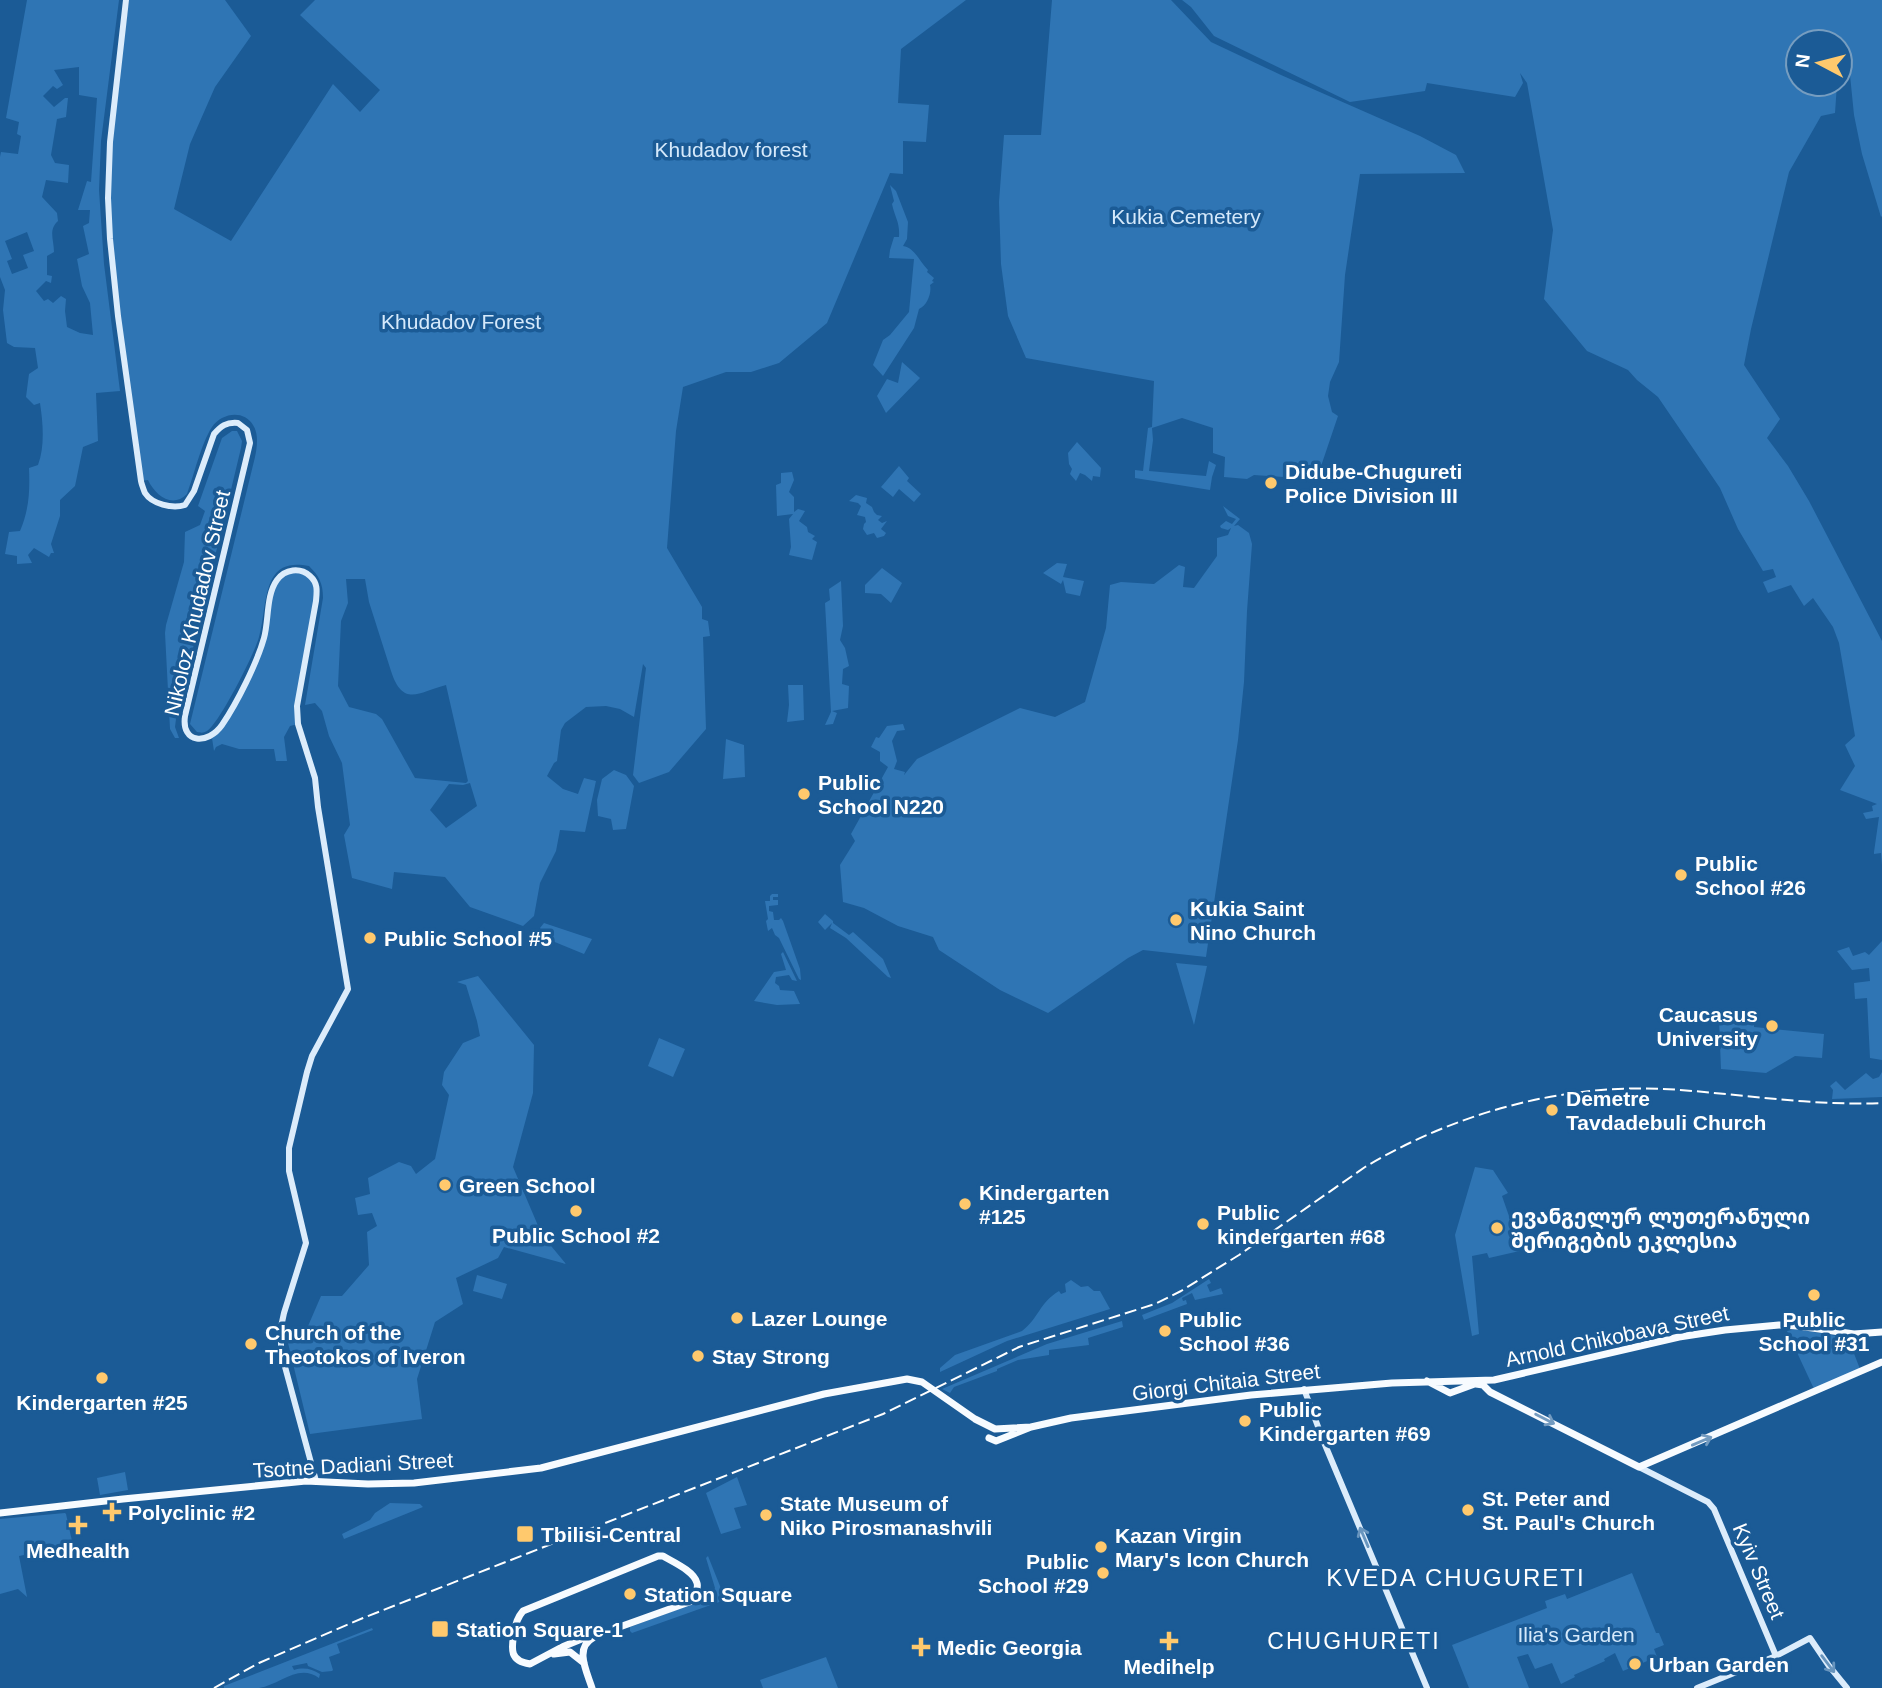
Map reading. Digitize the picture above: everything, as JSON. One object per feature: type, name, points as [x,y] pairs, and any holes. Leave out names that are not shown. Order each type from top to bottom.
[{"type":"main road","name":"Nikoloz Khudadov Street","points":[[126,0],[110,142],[108,198],[118,316],[144,492],[161,504],[180,507],[185,505],[194,491],[214,434],[219,428],[225,423],[238,423],[247,430],[250,443],[186,716],[185,728],[190,735],[197,739],[212,736],[222,725],[260,652],[277,580],[288,571],[296,569],[309,575],[317,585],[297,706],[298,720],[315,778],[348,989],[307,1072],[289,1148],[289,1171],[306,1243],[284,1314],[281,1339],[281,1352],[316,1482]]},
{"type":"main road","name":"Arnold Chikobava Street","points":[[1478,1385],[1679,1337],[1725,1330],[1779,1325],[1854,1334],[1882,1332]]},
{"type":"main road","points":[[1426,1381],[1449,1391],[1478,1385],[1639,1468],[1882,1362]]},
{"type":"main road","name":"Tsotne Dadiani Street","points":[[0,1513],[316,1482],[414,1483],[541,1468],[824,1394],[907,1379]]},
{"type":"main road","name":"Giorgi Chitaia Street","points":[[907,1379],[922,1382],[975,1419],[996,1429],[1031,1427]]},
{"type":"main road","name":"Giorgi Chitaia Street","points":[[997,1440],[1031,1427],[1071,1418],[1304,1389],[1426,1381],[1454,1381],[1478,1385]]},
{"type":"main road","points":[[1449,1391],[1455,1387],[1454,1381]]},
{"type":"main road","points":[[1304,1389],[1426,1688]]},
{"type":"main road","name":"Giorgi Chitaia Street","points":[[975,1419],[989,1438]]},
{"type":"main road","points":[[996,1429],[999,1433],[994,1441],[989,1438],[990,1431],[996,1429]]},
{"type":"main road","name":"Kyiv Street","points":[[1639,1468],[1708,1502],[1714,1509],[1776,1656]]},
{"type":"main road","points":[[658,1556],[663,1556],[681,1567],[696,1581],[692,1601],[600,1634],[562,1647],[530,1664],[521,1662],[513,1654],[516,1620],[530,1607],[658,1556]]},
{"type":"main road","points":[[592,1688],[583,1651],[586,1642],[600,1634]]},
{"type":"main road","points":[[1697,1688],[1776,1656],[1810,1638],[1847,1688]]},
{"type":"main road","points":[[574,1654],[577,1649],[583,1651]]},
{"type":"main road","points":[[550,1654],[567,1651],[584,1662]]},
{"type":"green space","points":[[27,0],[119,0],[101,141],[99,190],[104,264],[120,391],[96,393],[98,441],[83,447],[75,486],[60,500],[60,516],[51,544],[54,553],[49,557],[34,548],[28,555],[32,563],[17,564],[17,556],[5,554],[9,532],[20,531],[23,523],[28,500],[29,468],[38,465],[43,434],[40,403],[34,405],[26,397],[29,374],[38,368],[35,348],[14,347],[7,343],[3,310],[5,290],[0,277],[0,157],[1,152],[18,154],[21,136],[17,134],[19,122],[6,118]],"holes":[[[79,67],[79,95],[97,98],[91,182],[87,181],[78,210],[90,210],[89,223],[83,226],[89,254],[77,259],[82,286],[90,303],[93,335],[67,327],[66,299],[61,296],[53,303],[48,299],[44,301],[36,291],[46,281],[51,283],[52,276],[47,275],[47,256],[54,252],[52,232],[58,221],[57,213],[42,197],[46,180],[68,183],[69,165],[55,163],[51,155],[57,119],[66,117],[68,98],[54,107],[43,96],[53,86],[57,89],[63,85],[54,70]],[[27,232],[34,251],[23,255],[28,268],[12,274],[7,261],[12,259],[5,241]]]},
{"type":"green space","name":"Khudadov Forest","points":[[129,0],[225,0],[251,36],[215,87],[190,144],[174,209],[231,241],[333,84],[360,112],[380,90],[300,15],[315,0],[966,0],[901,49],[898,103],[929,105],[926,142],[903,141],[903,174],[890,173],[827,323],[779,363],[751,372],[726,372],[683,387],[676,431],[667,548],[702,607],[702,619],[708,621],[710,636],[703,637],[706,729],[669,772],[639,783],[633,775],[646,668],[643,664],[634,717],[620,709],[606,706],[586,707],[565,723],[561,730],[557,761],[547,776],[563,789],[578,794],[584,778],[596,781],[585,832],[560,830],[556,851],[540,883],[534,916],[523,926],[470,907],[445,877],[394,872],[392,889],[352,878],[344,835],[350,825],[342,763],[329,736],[322,711],[315,703],[305,705],[323,598],[320,580],[309,566],[288,566],[275,574],[267,592],[256,645],[228,702],[207,731],[197,732],[190,724],[255,457],[257,436],[253,425],[244,417],[232,415],[216,422],[204,442],[187,494],[176,500],[159,495],[148,480],[141,481],[120,349],[112,243],[109,150]],"holes":[[[346,579],[365,579],[369,602],[391,671],[401,690],[413,694],[446,685],[468,781],[466,783],[415,778],[382,719],[376,714],[349,707],[338,686],[341,621],[348,603]],[[470,783],[477,806],[446,828],[430,810],[449,784]]]},
{"type":"green space","name":"Kukia Cemetery","points":[[1052,0],[1171,0],[1211,42],[1420,136],[1456,155],[1465,173],[1360,174],[1345,275],[1339,362],[1330,382],[1328,396],[1332,412],[1338,416],[1317,478],[1254,475],[1247,479],[1224,477],[1225,457],[1213,453],[1213,428],[1182,418],[1152,428],[1149,471],[1206,476],[1209,461],[1216,465],[1210,490],[1135,478],[1135,470],[1143,471],[1148,428],[1152,427],[1154,381],[1026,358],[1008,316],[1001,264],[999,202],[1004,135],[1041,135]]},
{"type":"green space","points":[[1182,0],[1882,0],[1881,217],[1862,154],[1854,115],[1854,28],[1784,28],[1784,98],[1836,98],[1835,113],[1821,116],[1789,172],[1744,365],[1780,419],[1767,438],[1809,501],[1882,641],[1882,865],[1881,853],[1874,854],[1879,817],[1866,819],[1863,813],[1873,811],[1872,806],[1877,804],[1840,790],[1855,766],[1845,745],[1855,736],[1839,643],[1833,627],[1813,598],[1804,606],[1791,585],[1768,593],[1763,582],[1776,577],[1773,569],[1763,571],[1738,529],[1720,488],[1658,397],[1628,370],[1587,351],[1544,299],[1553,230],[1527,83],[1520,73],[1523,83],[1515,97],[1427,83],[1425,91],[1350,102],[1214,36]]},
{"type":"green space","points":[[890,185],[896,191],[908,222],[907,239],[903,246],[914,252],[934,278],[934,282],[930,285],[927,302],[919,309],[914,328],[883,376],[873,365],[883,340],[909,312],[914,259],[889,258],[894,237],[899,237]]},
{"type":"green space","points":[[902,362],[920,378],[886,413],[877,396],[887,379],[898,383]]},
{"type":"green space","points":[[232,431],[237,431],[242,441],[241,448],[176,719],[175,727],[179,738],[175,738],[170,729],[166,625],[184,562],[185,532],[200,525],[205,511],[198,506],[222,438]]},
{"type":"green space","points":[[1077,442],[1101,468],[1100,477],[1093,476],[1092,481],[1080,473],[1076,481],[1070,474],[1072,469],[1068,453]]},
{"type":"green space","points":[[899,466],[909,478],[907,481],[921,494],[914,502],[899,489],[893,497],[881,487]]},
{"type":"green space","points":[[792,472],[794,480],[789,492],[794,497],[794,512],[798,509],[805,511],[799,521],[815,536],[812,539],[817,542],[812,560],[789,555],[789,519],[793,514],[777,516],[776,485],[781,483],[781,473]]},
{"type":"green space","points":[[856,495],[867,498],[866,503],[877,515],[882,516],[878,520],[882,523],[887,521],[881,529],[886,533],[884,536],[877,538],[874,533],[867,535],[863,529],[865,517],[857,515],[861,506],[849,501]]},
{"type":"green space","points":[[1223,506],[1240,519],[1234,526],[1238,525],[1249,533],[1252,544],[1238,740],[1206,957],[1143,950],[1048,1013],[1000,990],[939,950],[933,937],[898,926],[864,908],[843,902],[840,865],[855,841],[851,834],[888,767],[880,761],[880,752],[871,747],[876,737],[879,738],[887,726],[903,724],[905,730],[897,731],[892,741],[897,761],[894,769],[905,772],[904,775],[917,759],[1020,708],[1055,717],[1085,702],[1106,628],[1110,585],[1121,582],[1154,584],[1179,565],[1185,567],[1183,587],[1194,588],[1217,556],[1217,538],[1228,535],[1231,528],[1228,530],[1220,526],[1226,521],[1232,524],[1236,519],[1228,516]]},
{"type":"green space","points":[[1057,563],[1067,564],[1063,577],[1084,581],[1080,596],[1066,593],[1063,580],[1061,584],[1043,573]]},
{"type":"green space","points":[[882,568],[902,583],[891,603],[881,594],[865,593],[865,585]]},
{"type":"green space","points":[[288,571],[309,575],[317,585],[297,706],[298,724],[290,726],[284,737],[287,761],[276,761],[274,749],[239,749],[222,744],[214,751],[212,738],[255,666],[273,589]]},
{"type":"green space","points":[[841,581],[843,626],[840,640],[845,648],[849,666],[843,669],[842,684],[849,686],[848,708],[832,711],[837,713],[833,724],[825,725],[831,712],[825,603],[830,600],[829,589]]},
{"type":"green space","points":[[788,685],[803,685],[804,720],[787,722]]},
{"type":"green space","points":[[726,739],[744,745],[745,777],[723,779]]},
{"type":"green space","points":[[614,770],[626,775],[634,786],[626,829],[613,830],[611,819],[598,816],[597,800],[602,779]]},
{"type":"green space","points":[[772,894],[778,894],[773,900],[778,900],[778,905],[769,906],[769,911],[773,912],[774,920],[781,918],[783,921],[800,969],[801,980],[779,938],[772,928],[768,931],[765,901],[770,901]]},
{"type":"green space","points":[[825,914],[849,935],[853,932],[883,959],[891,978],[846,938],[830,928],[832,923],[825,930],[818,922]]},
{"type":"green space","points":[[544,923],[592,939],[584,954],[545,938],[540,928]]},
{"type":"green space","points":[[1882,941],[1882,1060],[1870,1058],[1867,998],[1855,999],[1854,983],[1870,981],[1869,968],[1852,970],[1837,951],[1849,947],[1853,956],[1865,952],[1869,955]]},
{"type":"green space","points":[[783,952],[797,981],[792,980],[789,975],[776,977],[775,983],[780,990],[794,991],[800,1004],[777,1005],[754,1001],[774,972],[786,970],[781,954]]},
{"type":"green space","points":[[1176,963],[1207,966],[1194,1025]]},
{"type":"green space","name":"Green School","points":[[478,976],[534,1045],[533,1093],[513,1167],[542,1235],[566,1264],[504,1247],[498,1258],[456,1278],[463,1304],[435,1322],[417,1379],[422,1419],[310,1434],[288,1343],[302,1340],[321,1296],[342,1296],[369,1265],[367,1232],[377,1226],[372,1213],[358,1215],[355,1198],[370,1194],[368,1178],[399,1162],[411,1166],[416,1174],[435,1159],[449,1095],[442,1085],[444,1072],[463,1043],[480,1036],[466,985],[457,982]]},
{"type":"green space","points":[[1719,1019],[1754,1023],[1754,1027],[1824,1034],[1822,1058],[1795,1056],[1766,1073],[1721,1069]]},
{"type":"green space","points":[[659,1038],[685,1049],[673,1077],[648,1066]]},
{"type":"green space","points":[[1882,1072],[1882,1097],[1832,1099],[1833,1090],[1830,1086],[1836,1081],[1845,1090],[1866,1073],[1873,1079],[1879,1077]]},
{"type":"green space","points":[[1475,1167],[1493,1170],[1508,1193],[1502,1196],[1517,1239],[1520,1239],[1524,1250],[1489,1258],[1487,1253],[1472,1256],[1479,1334],[1472,1336],[1455,1235]]},
{"type":"green space","points":[[477,1275],[507,1284],[502,1299],[473,1291]]},
{"type":"green space","points":[[1209,1279],[1211,1283],[1207,1285],[1210,1292],[1221,1288],[1223,1294],[1195,1300],[1192,1293],[1182,1298],[1187,1304],[1144,1320],[1142,1315],[1172,1303]]},
{"type":"green space","points":[[1071,1280],[1081,1287],[1088,1286],[1094,1291],[1100,1291],[1110,1309],[1007,1341],[940,1372],[940,1368],[955,1355],[1022,1331],[1052,1296],[1059,1291],[1061,1294],[1066,1292],[1065,1284]]},
{"type":"green space","points":[[1122,1321],[1123,1327],[1088,1338],[1089,1345],[1049,1350],[1049,1355],[1018,1360],[954,1387],[950,1393],[942,1389],[1047,1344]]},
{"type":"green space","points":[[1796,1329],[1848,1338],[1860,1369],[1814,1389],[1787,1331]]},
{"type":"green space","points":[[125,1472],[128,1490],[100,1495],[97,1478]]},
{"type":"green space","points":[[737,1477],[747,1505],[734,1508],[741,1528],[721,1534],[706,1493]]},
{"type":"green space","points":[[390,1503],[420,1504],[423,1507],[344,1539],[342,1534],[370,1520]]},
{"type":"green space","points":[[65,1513],[74,1550],[51,1555],[49,1550],[19,1556],[27,1597],[18,1589],[0,1594],[0,1519]]},
{"type":"green space","points":[[708,1556],[724,1596],[722,1601],[632,1633],[630,1631],[630,1627],[711,1597],[715,1588],[706,1558]]},
{"type":"green space","name":"Ilia's Garden","points":[[1632,1573],[1656,1633],[1659,1633],[1664,1645],[1654,1649],[1657,1657],[1623,1671],[1615,1653],[1561,1684],[1552,1663],[1535,1669],[1528,1654],[1517,1657],[1529,1688],[1469,1688],[1452,1645],[1547,1608],[1545,1601],[1565,1594],[1567,1599]]},
{"type":"green space","points":[[372,1628],[373,1630],[337,1644],[340,1653],[329,1657],[332,1671],[322,1672],[307,1663],[292,1666],[294,1670],[314,1671],[320,1674],[319,1678],[304,1673],[259,1688],[224,1688],[224,1686]]},
{"type":"green space","points":[[826,1657],[838,1688],[763,1688],[760,1680]]},
{"type":"railway","points":[[214,1688],[259,1663],[363,1618],[883,1414],[1019,1347],[1155,1304],[1239,1255],[1365,1167],[1438,1130],[1477,1116],[1516,1104],[1557,1096],[1639,1088],[1806,1102],[1882,1103]]},
{"type":"place","name":"Didube-Chugureti Police Division III","points":[[1271,483]]},
{"type":"place","name":"Public School N220","points":[[804,794]]},
{"type":"place","name":"Public School #26","points":[[1681,875]]},
{"type":"place","name":"Kukia Saint Nino Church","points":[[1176,920]]},
{"type":"place","name":"Public School #5","points":[[370,938]]},
{"type":"place","name":"Caucasus University","points":[[1772,1026]]},
{"type":"place","name":"Demetre Tavdadebuli Church","points":[[1552,1110]]},
{"type":"place","name":"Green School","points":[[445,1185]]},
{"type":"place","name":"Kindergarten #125","points":[[965,1204]]},
{"type":"place","name":"Public School #2","points":[[576,1211]]},
{"type":"place","name":"Public kindergarten #68","points":[[1203,1224]]},
{"type":"place","name":"ევანგელურ ლუთერანული შერიგების ეკლესია","points":[[1497,1228]]},
{"type":"place","name":"Public School #31","points":[[1814,1295]]},
{"type":"place","name":"Lazer Lounge","points":[[737,1318]]},
{"type":"place","name":"Public School #36","points":[[1165,1331]]},
{"type":"place","name":"Church of the Theotokos of Iveron","points":[[251,1344]]},
{"type":"place","name":"Stay Strong","points":[[698,1356]]},
{"type":"place","name":"Kindergarten #25","points":[[102,1378]]},
{"type":"place","name":"Public Kindergarten #69","points":[[1245,1421]]},
{"type":"place","name":"St. Peter and St. Paul's Church","points":[[1468,1510]]},
{"type":"place","name":"Polyclinic #2","points":[[112,1512]]},
{"type":"place","name":"State Museum of Niko Pirosmanashvili","points":[[766,1515]]},
{"type":"place","name":"Medhealth","points":[[78,1525]]},
{"type":"place","name":"Tbilisi-Central","points":[[525,1534]]},
{"type":"place","name":"Kazan Virgin Mary's Icon Church","points":[[1101,1547]]},
{"type":"place","name":"Public School #29","points":[[1103,1573]]},
{"type":"place","name":"Station Square","points":[[630,1594]]},
{"type":"place","name":"Station Square-1","points":[[440,1629]]},
{"type":"place","name":"Medihelp","points":[[1169,1641]]},
{"type":"place","name":"Medic Georgia","points":[[921,1647]]},
{"type":"place","name":"Urban Garden","points":[[1635,1664]]},
{"type":"district","name":"KVEDA CHUGURETI","points":[[1456,1577]]},
{"type":"district","name":"CHUGHURETI","points":[[1354,1641]]},
{"type":"park label","name":"Khudadov forest","points":[[731,149]]}]
